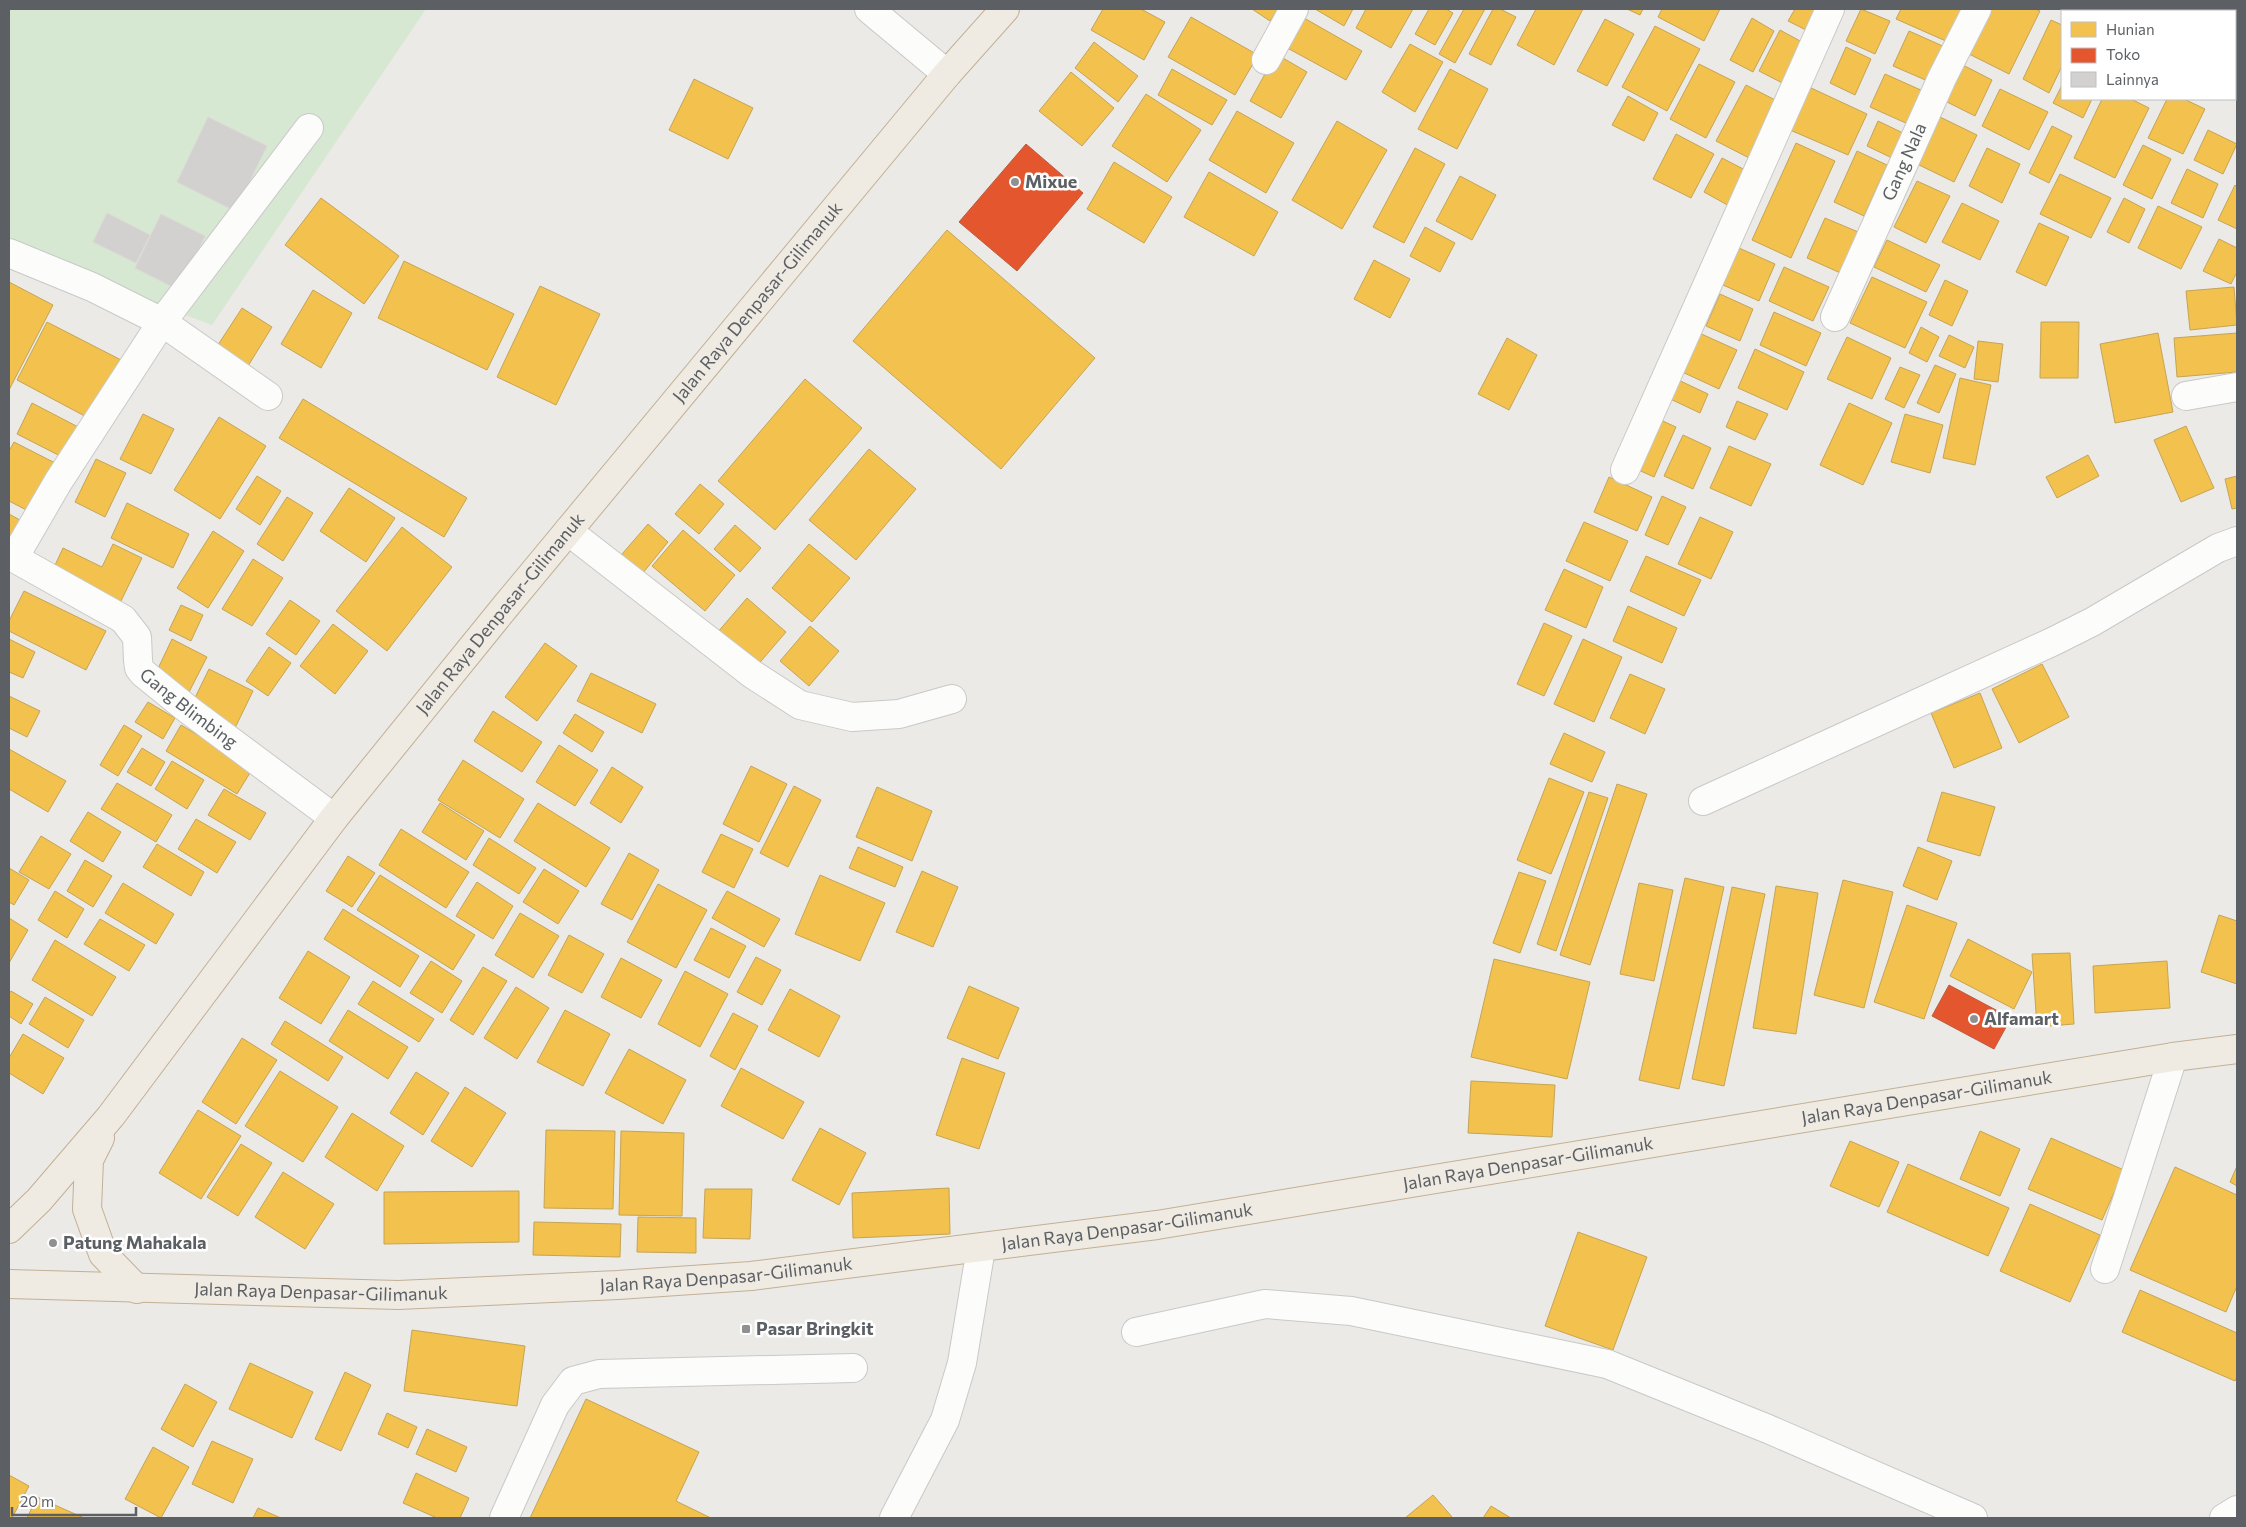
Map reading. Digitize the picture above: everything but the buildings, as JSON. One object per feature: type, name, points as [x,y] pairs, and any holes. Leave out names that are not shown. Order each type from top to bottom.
[{"type":"highway","name":"Jalan Raya Denpasar-Gilimanuk","points":[[9,1230],[39,1200],[111,1116],[334,818],[568,531],[947,74],[1005,9]]},
{"type":"highway","name":"Jalan Raya Denpasar-Gilimanuk","points":[[9,1284],[137,1289],[398,1294],[618,1286],[752,1276],[1157,1225],[2173,1057],[2237,1049]]},
{"type":"highway","points":[[111,1116],[89,1160],[87,1209],[103,1254],[137,1289]]},
{"type":"street","points":[[869,9],[947,74]]},
{"type":"street","points":[[1266,60],[1294,9]]},
{"type":"street","points":[[1625,470],[1830,9]]},
{"type":"street","name":"Gang Nala","points":[[1835,317],[1942,78],[1977,9]]},
{"type":"street","points":[[162,322],[309,128]]},
{"type":"street","points":[[9,253],[92,287],[162,322],[268,396]]},
{"type":"street","name":"Gang Blimbing","points":[[162,322],[58,482],[14,558],[123,620],[137,637],[139,668],[143,673],[190,711],[334,818]]},
{"type":"street","points":[[2186,396],[2237,387]]},
{"type":"street","points":[[568,531],[752,674],[800,705],[852,717],[899,714],[952,699]]},
{"type":"street","points":[[1703,801],[2052,642],[2092,622],[2218,548],[2237,542]]},
{"type":"street","points":[[2105,1269],[2173,1057]]},
{"type":"street","points":[[894,1518],[945,1420],[962,1363],[981,1248]]},
{"type":"street","points":[[1136,1332],[1265,1304],[1351,1311],[1607,1364],[1768,1429],[1973,1518]]},
{"type":"street","points":[[504,1518],[555,1405],[573,1381],[599,1374],[853,1368]]},
{"type":"green space","points":[[9,9],[426,9],[212,325],[9,249]]},
{"type":"place","name":"Mixue","points":[[1015,182]]},
{"type":"place","name":"Alfamart","points":[[1974,1019]]},
{"type":"place","name":"Patung Mahakala","points":[[53,1243]]},
{"type":"place","name":"Pasar Bringkit","points":[[746,1329]]}]
